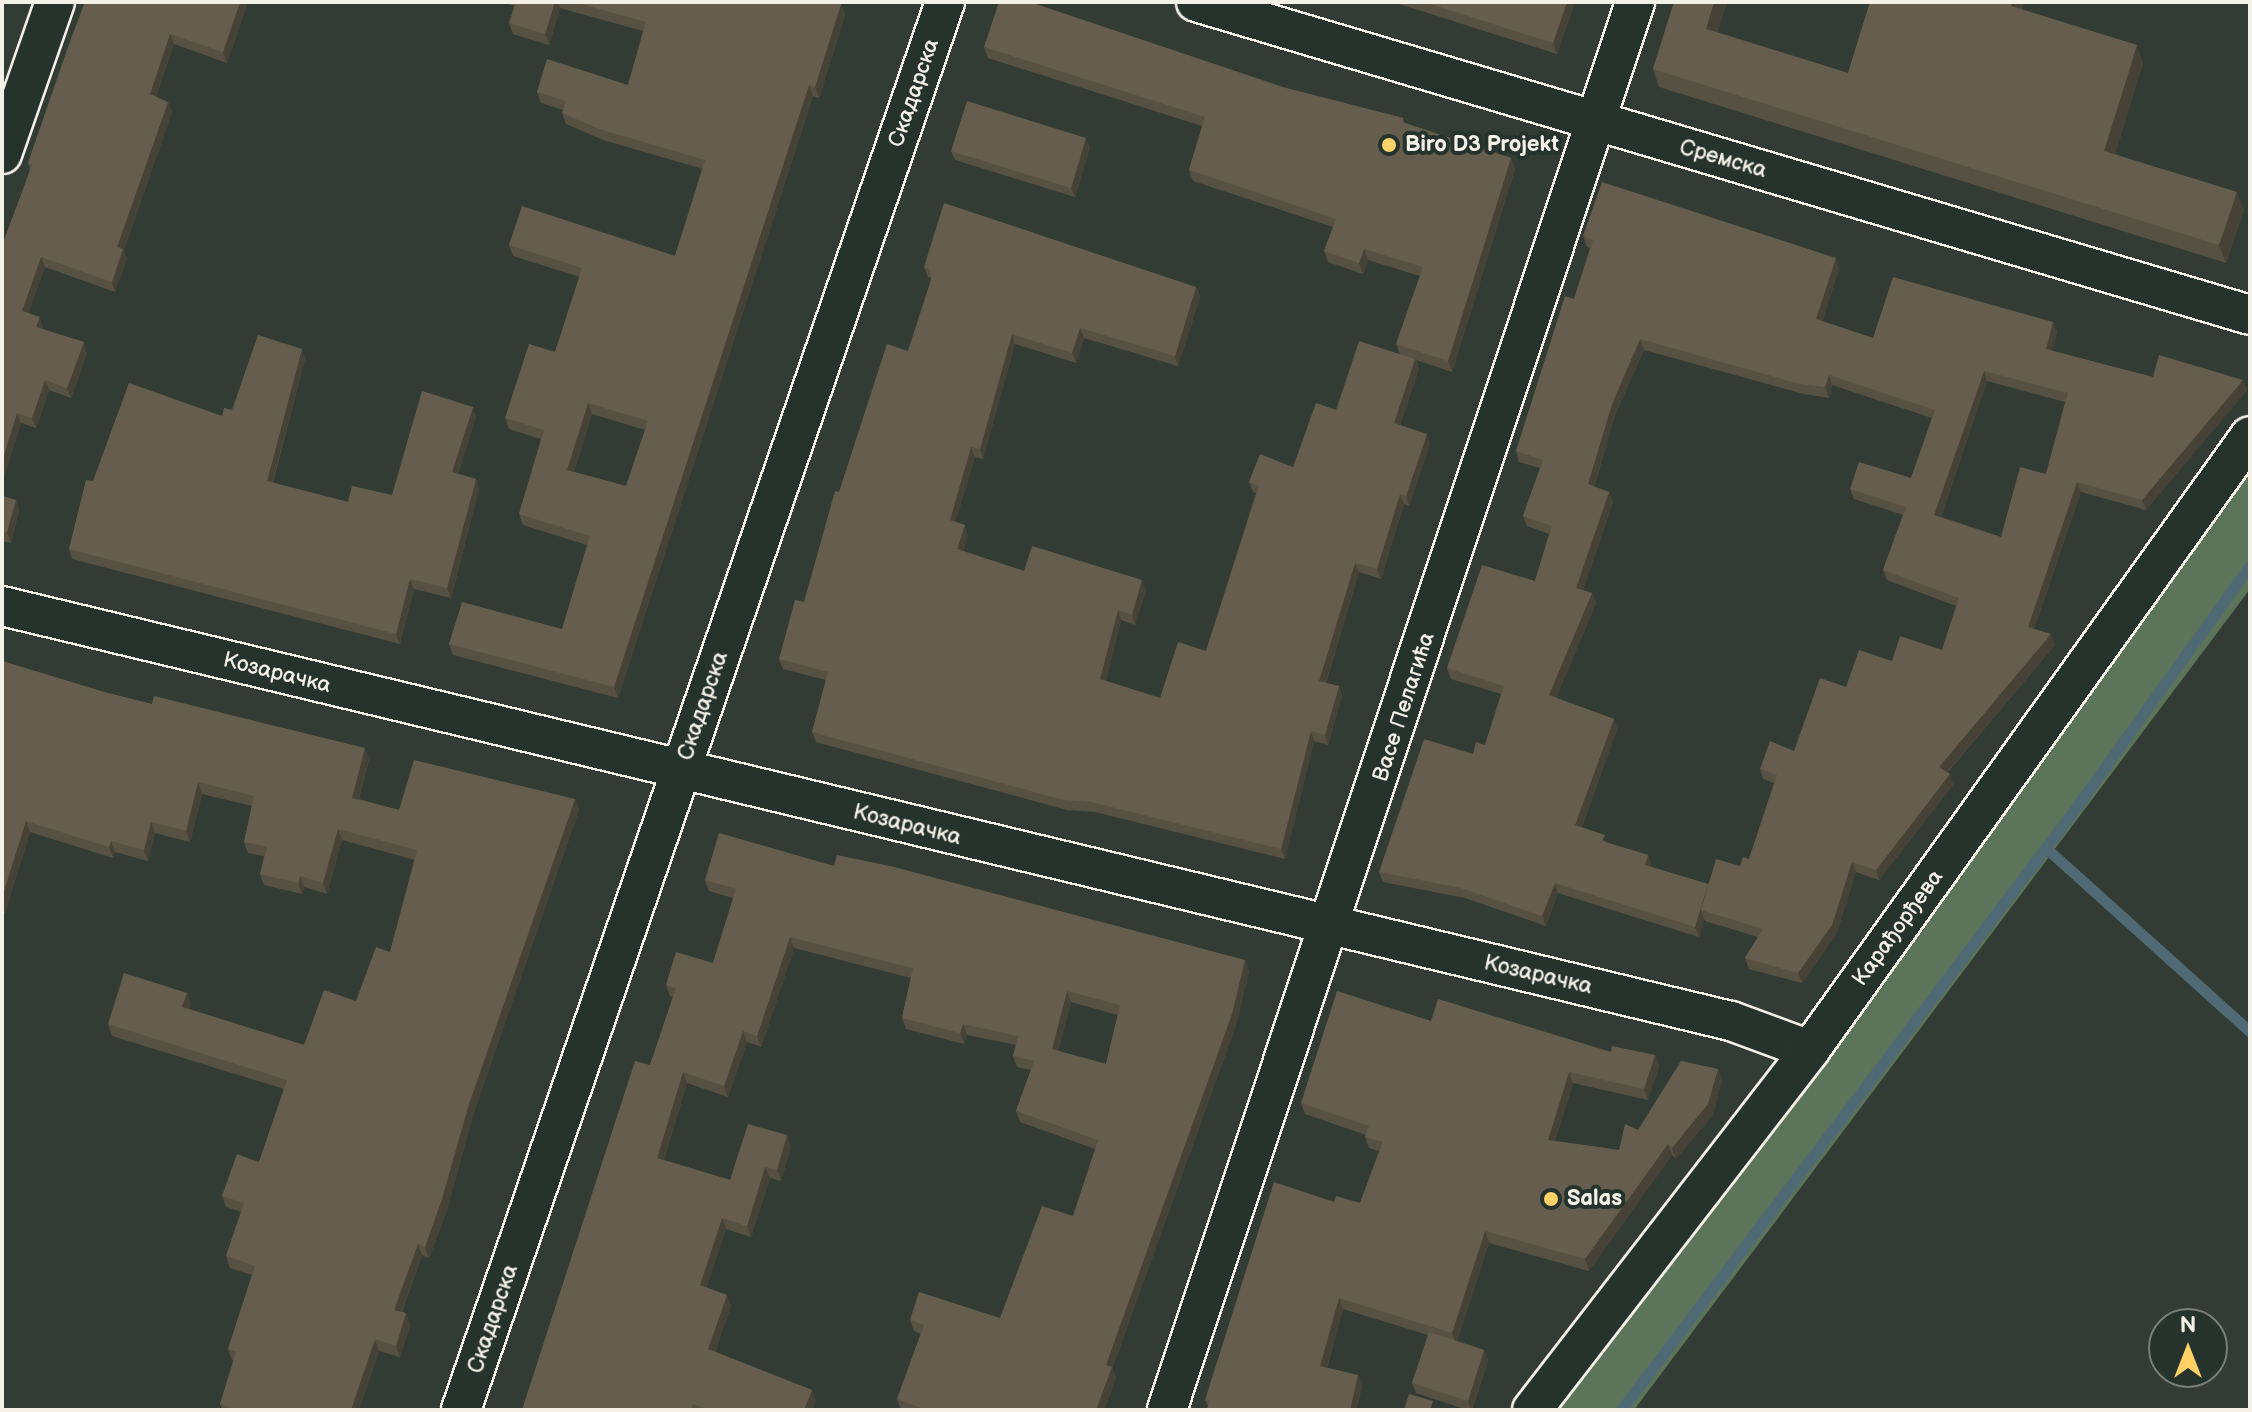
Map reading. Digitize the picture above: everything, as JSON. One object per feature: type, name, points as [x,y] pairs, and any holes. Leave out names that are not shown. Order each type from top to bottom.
[{"type":"street","points":[[2,154],[55,2]]},
{"type":"street","name":"Скадарска","points":[[461,1410],[945,2]]},
{"type":"street","name":"Сремска","points":[[1196,2],[2250,315]]},
{"type":"street","name":"Васе Пелагића","points":[[1167,1410],[1332,927],[1635,2]]},
{"type":"street","name":"Карађорђева","points":[[1532,1410],[1810,1050],[2250,436]]},
{"type":"street","name":"Козарачка","points":[[2,606],[1731,1021],[1810,1050]]},
{"type":"green space","points":[[2250,445],[2250,589],[1634,1410],[1541,1410]]},
{"type":"building","points":[[85,2],[240,2],[223,52],[170,34],[150,94],[168,102],[117,247],[123,249],[112,282],[41,257],[22,311],[40,317],[36,327],[84,342],[67,388],[45,380],[32,418],[17,413],[2,461],[2,246]]},
{"type":"building","points":[[516,2],[555,2],[545,34],[509,23]]},
{"type":"building","points":[[574,2],[841,4],[815,87],[809,85],[614,687],[449,644],[462,602],[562,629],[590,536],[519,514],[544,430],[505,418],[529,344],[555,352],[582,268],[509,245],[522,206],[675,256],[705,160],[599,129],[562,113],[566,101],[537,92],[547,59],[628,85],[646,22]],"holes":[[[588,403],[648,421],[626,486],[567,470]]]},
{"type":"building","points":[[999,2],[1030,2],[1286,88],[1403,118],[1402,122],[1511,158],[1448,361],[1396,344],[1423,267],[1364,249],[1359,263],[1324,251],[1336,219],[1189,170],[1205,117],[984,47]]},
{"type":"building","points":[[1424,2],[1567,2],[1553,43]]},
{"type":"building","points":[[1674,2],[1714,2],[1706,29],[1848,73],[1870,2],[2012,2],[2011,6],[2137,45],[2104,151],[2237,192],[2219,245],[1653,69]]},
{"type":"building","points":[[967,101],[1086,138],[1071,188],[951,151]]},
{"type":"building","points":[[1602,182],[1836,258],[1816,319],[1873,338],[1893,277],[2053,322],[2046,349],[2153,377],[2159,355],[2243,380],[2142,500],[2077,482],[2028,627],[2051,634],[1939,767],[1950,774],[1876,870],[1852,862],[1832,925],[1798,973],[1745,958],[1763,929],[1701,910],[1716,859],[1740,866],[1743,857],[1749,859],[1777,775],[1760,769],[1770,741],[1794,751],[1820,678],[1846,687],[1859,650],[1892,661],[1900,636],[1942,650],[1959,598],[1883,570],[1906,507],[1850,489],[1859,462],[1911,478],[1935,410],[1829,375],[1825,387],[1800,384],[1640,339],[1612,404],[1588,484],[1609,492],[1576,588],[1592,593],[1549,695],[1614,719],[1575,825],[1605,835],[1602,841],[1648,855],[1645,865],[1708,884],[1695,927],[1555,883],[1542,916],[1461,888],[1379,872],[1424,739],[1473,754],[1476,742],[1485,745],[1504,686],[1447,668],[1482,565],[1535,581],[1552,526],[1523,516],[1543,460],[1516,451],[1565,296],[1574,299],[1593,240],[1583,236]],"holes":[[[1984,371],[2068,393],[2046,474],[2020,467],[2001,537],[1934,515]]]},
{"type":"building","points":[[944,203],[1196,287],[1175,356],[1080,328],[1072,353],[1012,334],[980,449],[971,447],[950,520],[965,525],[957,549],[1024,571],[1032,546],[1142,580],[1132,615],[1118,610],[1100,679],[1160,698],[1178,642],[1206,651],[1259,486],[1249,482],[1260,454],[1293,467],[1316,403],[1336,410],[1359,341],[1415,359],[1394,423],[1427,434],[1406,496],[1400,494],[1377,569],[1355,563],[1319,681],[1339,686],[1325,735],[1311,731],[1281,849],[1091,802],[1064,800],[812,732],[828,672],[779,659],[795,600],[804,602],[835,491],[839,492],[887,344],[908,351],[931,280],[930,269],[924,267]]},
{"type":"building","points":[[258,335],[302,349],[267,481],[348,502],[352,486],[392,495],[422,391],[473,407],[452,472],[476,479],[447,588],[410,579],[396,634],[69,549],[86,480],[93,481],[129,383],[222,416],[224,408],[232,410]]},
{"type":"building","points":[[2,496],[16,500],[7,532],[2,531]]},
{"type":"building","points":[[2,661],[152,704],[154,696],[365,748],[352,798],[399,810],[414,760],[575,799],[469,1104],[425,1247],[418,1244],[394,1310],[406,1313],[396,1346],[375,1339],[351,1410],[237,1410],[220,1404],[236,1352],[228,1349],[255,1266],[226,1256],[244,1203],[222,1196],[237,1154],[259,1162],[287,1080],[108,1024],[124,973],[187,993],[182,1007],[304,1045],[324,990],[356,1001],[376,947],[390,952],[417,850],[338,829],[323,883],[300,876],[298,883],[260,874],[267,847],[244,842],[254,796],[198,782],[186,831],[151,822],[144,850],[111,841],[109,847],[26,821],[2,897]]},
{"type":"building","points":[[719,833],[834,866],[837,855],[894,867],[1245,960],[1232,1014],[1106,1365],[1112,1367],[1096,1410],[927,1410],[897,1399],[924,1325],[910,1320],[919,1292],[1000,1318],[1042,1206],[1073,1216],[1098,1140],[1016,1111],[1034,1061],[1013,1056],[1018,1036],[963,1024],[960,1033],[902,1018],[913,968],[790,937],[757,1036],[743,1031],[724,1086],[683,1072],[657,1158],[730,1180],[748,1124],[787,1135],[777,1170],[765,1167],[747,1226],[722,1218],[700,1285],[727,1295],[708,1349],[812,1390],[804,1410],[710,1410],[693,1404],[691,1410],[522,1410],[635,1061],[650,1065],[676,988],[666,985],[676,952],[713,963],[736,889],[705,880]],"holes":[[[1067,991],[1120,1005],[1106,1064],[1052,1049]]]},
{"type":"building","points":[[1337,991],[1431,1021],[1438,999],[1611,1052],[1612,1046],[1655,1055],[1644,1089],[1569,1072],[1548,1140],[1619,1150],[1625,1124],[1638,1130],[1681,1061],[1718,1069],[1708,1104],[1672,1148],[1668,1144],[1585,1259],[1485,1231],[1452,1333],[1339,1298],[1320,1366],[1358,1375],[1350,1410],[1207,1410],[1209,1401],[1205,1400],[1274,1182],[1334,1202],[1336,1196],[1360,1203],[1383,1142],[1365,1137],[1369,1126],[1301,1103]]},
{"type":"building","points":[[1429,1332],[1484,1350],[1468,1401],[1412,1383]]},
{"type":"building","points":[[1409,1394],[1433,1401],[1430,1410],[1404,1410]]},
{"type":"waterway","points":[[1621,1410],[2072,813],[2250,565]]},
{"type":"waterway","points":[[2046,848],[2250,1032]]},
{"type":"place","name":"Biro D3 Projekt","points":[[1389,145]]},
{"type":"place","name":"Salas","points":[[1551,1199]]}]
